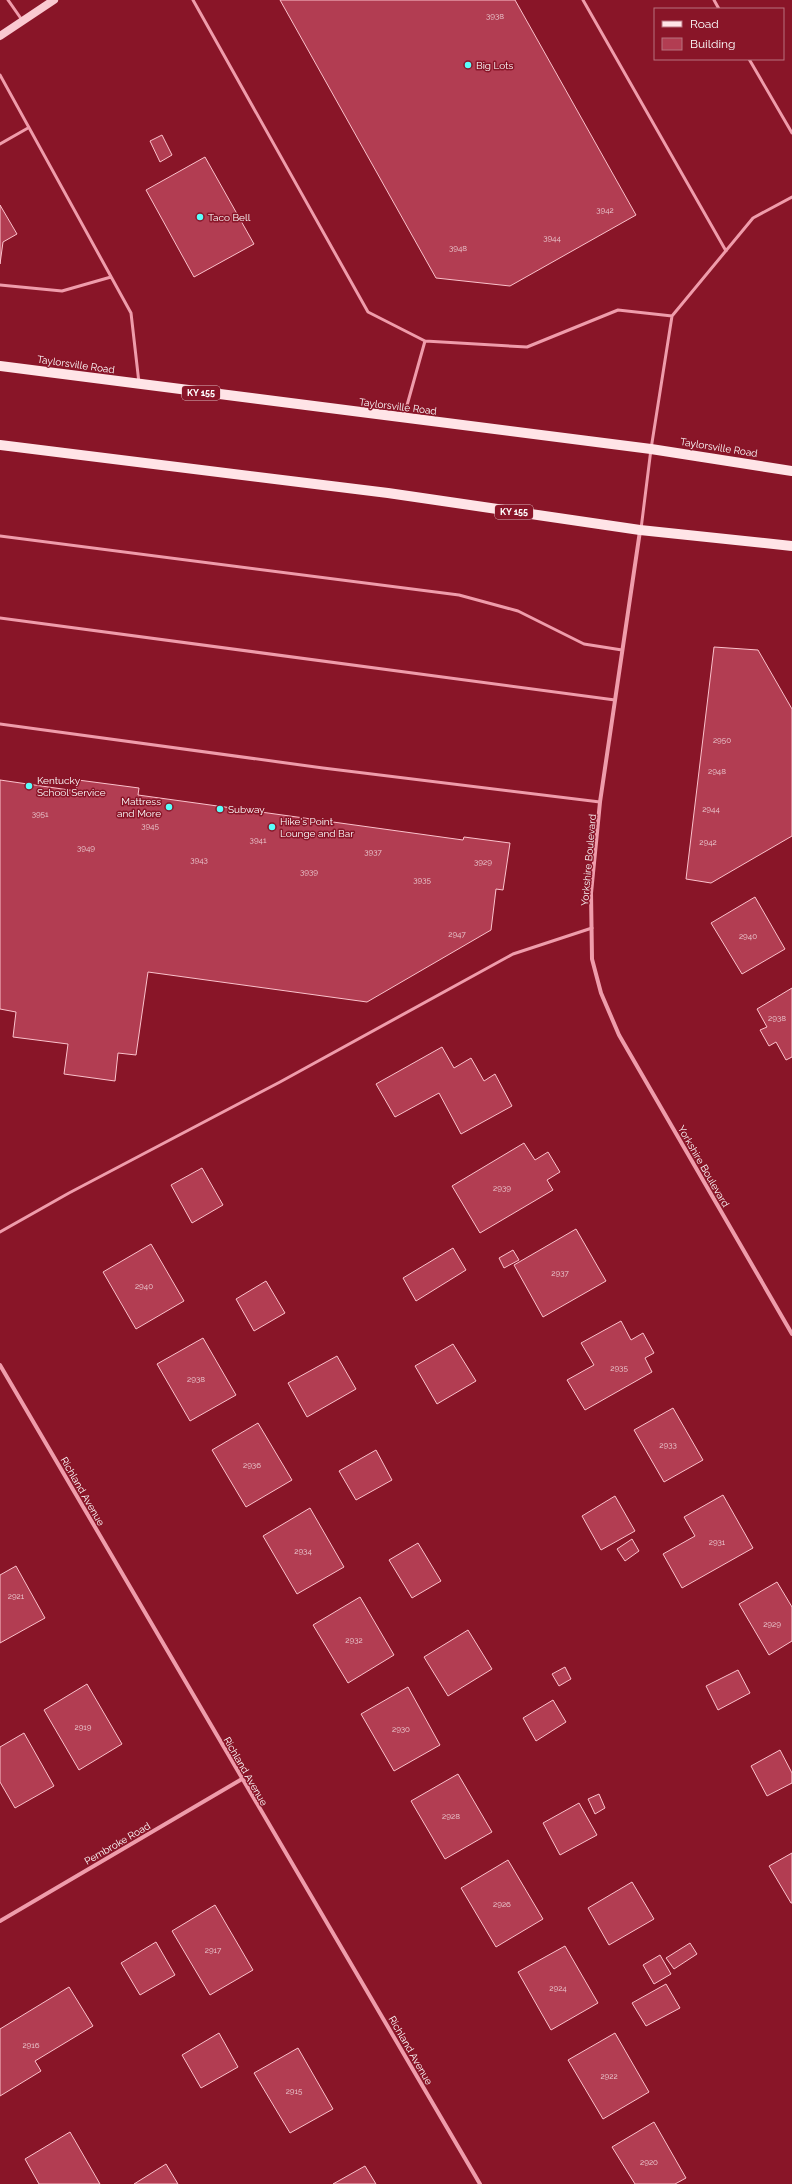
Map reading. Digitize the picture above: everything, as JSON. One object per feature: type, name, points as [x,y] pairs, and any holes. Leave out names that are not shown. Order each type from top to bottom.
[{"type":"main road","points":[[0,36],[54,0]]},
{"type":"main road","name":"Taylorsville Road","points":[[0,366],[403,419],[651,449],[792,471]]},
{"type":"main road","name":"KY 155","points":[[0,445],[388,493],[640,530],[792,546]]},
{"type":"street","name":"Yorkshire Boulevard","points":[[640,530],[600,802],[591,893],[592,959],[601,992],[619,1035],[792,1334]]},
{"type":"street","name":"Richland Avenue","points":[[0,1365],[480,2184]]},
{"type":"street","name":"Pembroke Road","points":[[0,1921],[242,1779]]},
{"type":"lane","points":[[8,0],[22,20]]},
{"type":"lane","points":[[193,0],[368,312],[425,340],[527,346],[618,310],[672,316]]},
{"type":"lane","points":[[583,0],[726,251]]},
{"type":"lane","points":[[750,60],[792,133]]},
{"type":"lane","points":[[0,75],[131,314],[139,384]]},
{"type":"lane","points":[[0,144],[28,128]]},
{"type":"lane","points":[[640,530],[672,316],[753,218],[792,197]]},
{"type":"lane","points":[[0,285],[62,291],[111,277]]},
{"type":"lane","points":[[403,419],[425,340]]},
{"type":"lane","points":[[0,536],[459,595],[518,611],[584,644],[622,650]]},
{"type":"lane","points":[[0,618],[615,700]]},
{"type":"lane","points":[[0,724],[323,768],[600,802]]},
{"type":"lane","points":[[0,1232],[69,1193],[280,1082],[513,954],[592,928]]},
{"type":"building","points":[[280,0],[515,0],[636,215],[510,286],[436,278]]},
{"type":"building","points":[[162,135],[172,155],[160,162],[150,141]]},
{"type":"building","name":"Taco Bell","points":[[205,157],[254,244],[194,277],[146,190]]},
{"type":"building","points":[[0,205],[17,234],[3,242],[0,264]]},
{"type":"building","points":[[714,647],[758,650],[792,709],[792,836],[711,883],[686,879]]},
{"type":"building","points":[[0,780],[76,791],[78,780],[139,788],[138,795],[463,840],[464,837],[510,843],[503,890],[496,889],[491,930],[367,1002],[148,972],[136,1055],[118,1053],[115,1081],[64,1074],[68,1044],[13,1037],[16,1012],[0,1009]]},
{"type":"building","points":[[755,897],[785,949],[742,974],[711,923]]},
{"type":"building","points":[[792,988],[792,1057],[786,1060],[776,1042],[769,1046],[760,1030],[767,1027],[757,1009]]},
{"type":"building","points":[[442,1047],[454,1068],[471,1058],[484,1081],[495,1074],[512,1106],[461,1134],[439,1093],[395,1117],[376,1084]]},
{"type":"building","points":[[524,1143],[535,1160],[548,1152],[560,1172],[547,1180],[553,1190],[480,1233],[452,1186]]},
{"type":"building","points":[[202,1168],[223,1205],[192,1223],[171,1185]]},
{"type":"building","points":[[576,1229],[606,1281],[543,1317],[514,1265]]},
{"type":"building","points":[[151,1244],[184,1301],[136,1329],[103,1272]]},
{"type":"building","points":[[453,1248],[466,1270],[416,1301],[403,1278]]},
{"type":"building","points":[[513,1250],[519,1260],[504,1268],[499,1258]]},
{"type":"building","points":[[266,1281],[285,1313],[254,1331],[236,1299]]},
{"type":"building","points":[[621,1321],[631,1340],[643,1333],[654,1353],[645,1358],[652,1372],[585,1410],[567,1380],[594,1365],[581,1343]]},
{"type":"building","points":[[203,1338],[236,1395],[190,1421],[157,1364]]},
{"type":"building","points":[[453,1344],[476,1381],[437,1404],[415,1366]]},
{"type":"building","points":[[337,1356],[356,1389],[307,1417],[288,1383]]},
{"type":"building","points":[[673,1408],[703,1460],[664,1482],[634,1430]]},
{"type":"building","points":[[258,1423],[292,1480],[246,1507],[212,1450]]},
{"type":"building","points":[[376,1450],[392,1480],[356,1500],[339,1471]]},
{"type":"building","points":[[723,1495],[753,1548],[682,1588],[663,1554],[695,1536],[684,1517]]},
{"type":"building","points":[[615,1496],[635,1531],[601,1550],[582,1516]]},
{"type":"building","points":[[310,1508],[344,1567],[297,1594],[263,1536]]},
{"type":"building","points":[[632,1539],[639,1551],[625,1561],[617,1549]]},
{"type":"building","points":[[418,1543],[441,1581],[412,1598],[389,1560]]},
{"type":"building","points":[[16,1566],[45,1618],[0,1643],[0,1575]]},
{"type":"building","points":[[777,1582],[792,1607],[792,1641],[769,1655],[739,1604]]},
{"type":"building","points":[[360,1597],[394,1655],[348,1683],[313,1625]]},
{"type":"building","points":[[468,1630],[492,1669],[448,1696],[424,1657]]},
{"type":"building","points":[[565,1667],[571,1679],[559,1686],[552,1674]]},
{"type":"building","points":[[738,1670],[750,1693],[718,1710],[706,1686]]},
{"type":"building","points":[[87,1684],[122,1744],[79,1770],[44,1710]]},
{"type":"building","points":[[408,1687],[440,1745],[394,1771],[361,1714]]},
{"type":"building","points":[[553,1700],[566,1722],[536,1741],[523,1718]]},
{"type":"building","points":[[24,1733],[54,1786],[15,1808],[0,1782],[0,1747]]},
{"type":"building","points":[[780,1750],[792,1773],[792,1783],[767,1796],[751,1766]]},
{"type":"building","points":[[458,1774],[492,1832],[445,1859],[411,1801]]},
{"type":"building","points":[[599,1794],[605,1808],[595,1814],[588,1799]]},
{"type":"building","points":[[579,1803],[597,1835],[560,1855],[543,1823]]},
{"type":"building","points":[[792,1853],[792,1903],[791,1903],[769,1866]]},
{"type":"building","points":[[508,1860],[543,1919],[496,1947],[461,1888]]},
{"type":"building","points":[[632,1882],[654,1919],[609,1945],[588,1908]]},
{"type":"building","points":[[215,1905],[253,1970],[210,1995],[172,1931]]},
{"type":"building","points":[[156,1942],[175,1975],[140,1995],[121,1963]]},
{"type":"building","points":[[690,1943],[697,1954],[674,1969],[666,1958]]},
{"type":"building","points":[[565,1946],[598,2003],[551,2030],[518,1972]]},
{"type":"building","points":[[660,1955],[671,1974],[654,1984],[643,1965]]},
{"type":"building","points":[[666,1984],[680,2008],[646,2026],[632,2003]]},
{"type":"building","points":[[69,1987],[93,2026],[35,2061],[41,2071],[0,2096],[0,2029]]},
{"type":"building","points":[[219,2033],[238,2067],[201,2088],[182,2055]]},
{"type":"building","points":[[615,2033],[649,2092],[603,2119],[568,2060]]},
{"type":"building","points":[[298,2048],[333,2109],[290,2133],[254,2073]]},
{"type":"building","points":[[654,2122],[686,2178],[675,2184],[635,2184],[612,2147]]},
{"type":"building","points":[[70,2132],[100,2184],[39,2184],[25,2159]]},
{"type":"building","points":[[166,2164],[178,2184],[134,2184]]},
{"type":"building","points":[[365,2166],[376,2184],[333,2184]]},
{"type":"place","name":"Big Lots","points":[[468,65]]},
{"type":"place","name":"Taco Bell","points":[[200,217]]},
{"type":"place","name":"Kentucky School Service","points":[[29,786]]},
{"type":"place","name":"Mattress and More","points":[[169,807]]},
{"type":"place","name":"Subway","points":[[220,809]]},
{"type":"place","name":"Hike's Point Lounge and Bar","points":[[272,827]]}]
